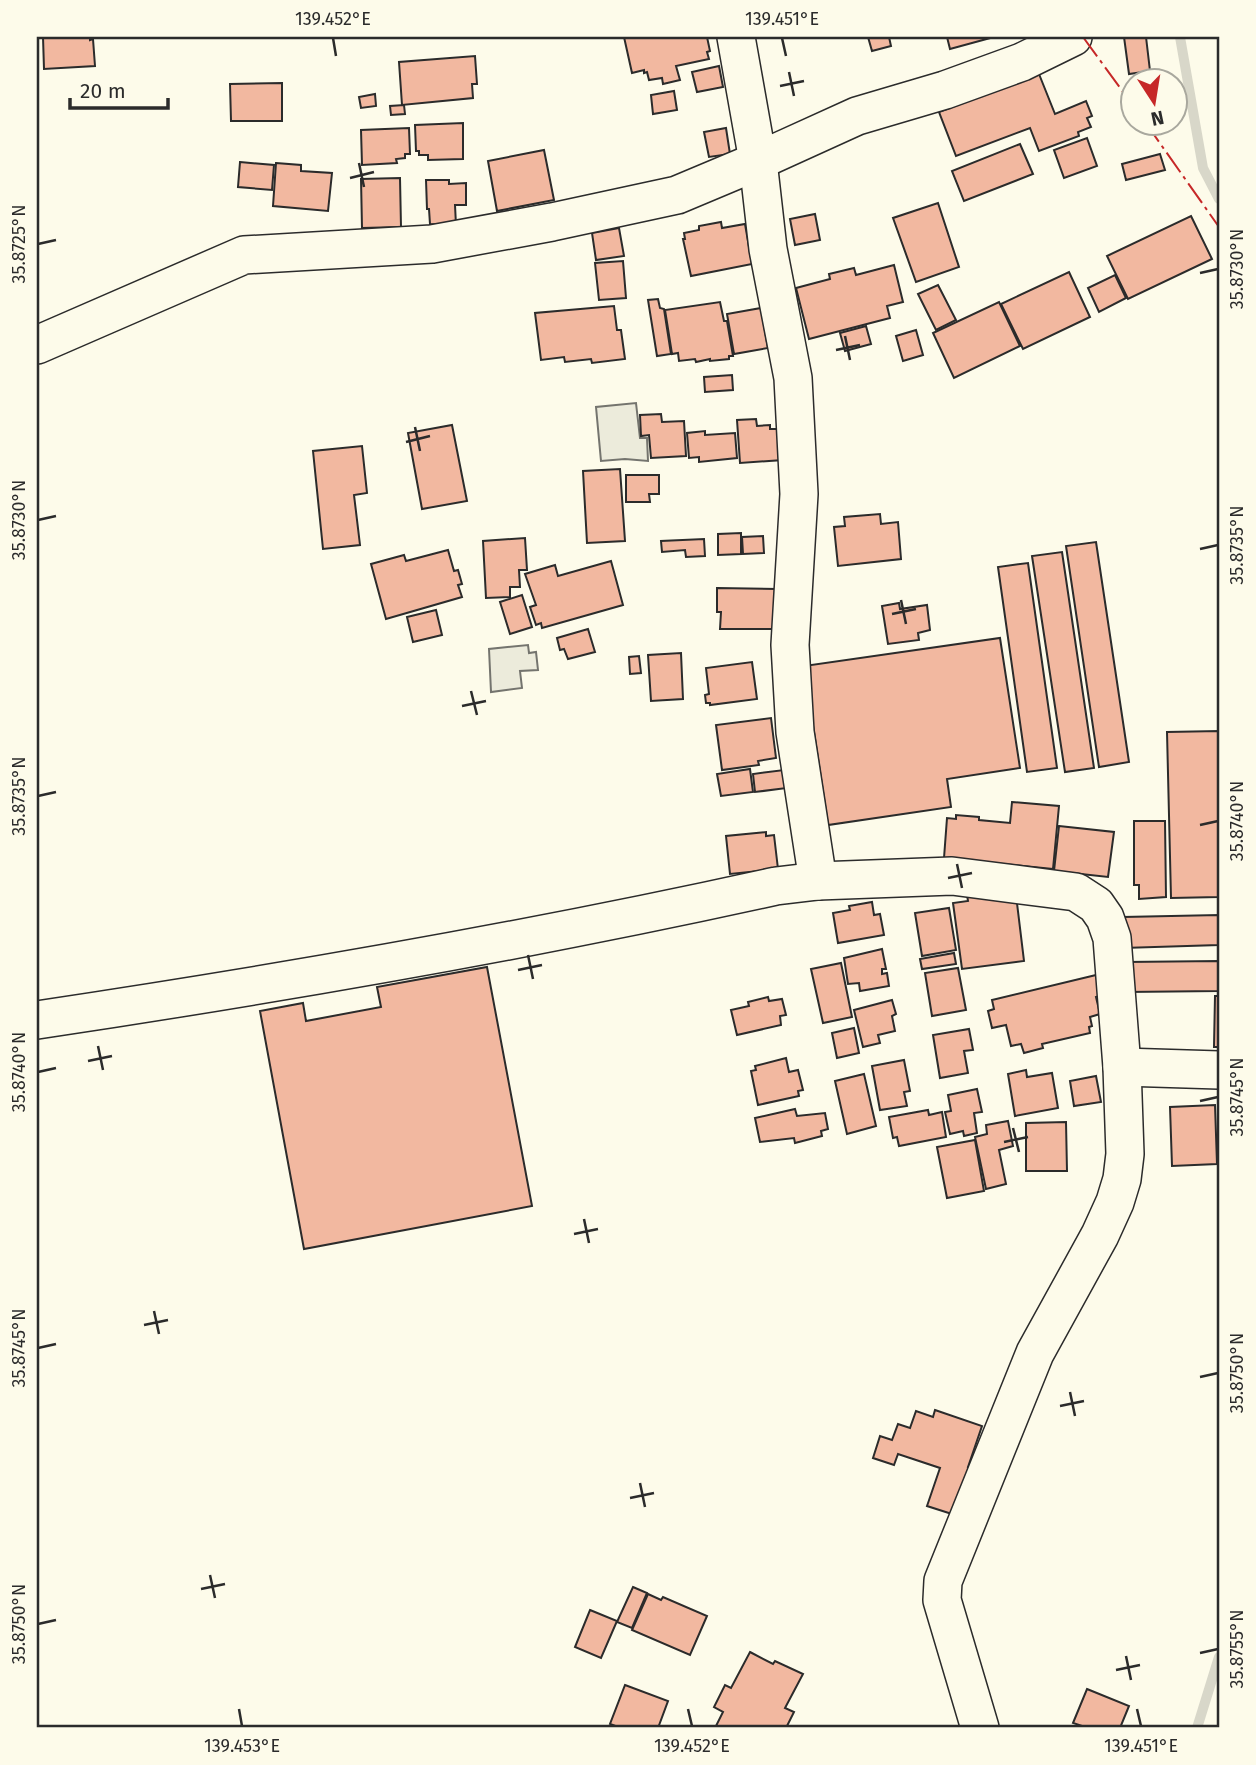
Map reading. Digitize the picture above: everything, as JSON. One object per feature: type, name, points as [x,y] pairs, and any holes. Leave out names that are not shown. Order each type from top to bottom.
[{"type":"street","points":[[736,37],[758,162],[768,249],[793,378],[799,494],[790,645],[795,732],[818,880]]},
{"type":"street","points":[[37,345],[244,255],[432,244],[677,195],[758,162],[857,116],[945,90],[1009,66],[1073,37]]},
{"type":"street","points":[[37,1020],[202,995],[818,880],[952,876],[1076,892],[1096,905],[1105,918],[1112,938],[1122,1068],[1125,1154],[1122,1179],[1115,1202],[1035,1353],[943,1581],[942,1600],[980,1728]]},
{"type":"street","points":[[1122,1068],[1219,1070]]},
{"type":"shaded area","points":[[636,403],[640,438],[647,438],[648,461],[601,461],[596,407]]},
{"type":"shaded area","points":[[528,645],[529,653],[536,652],[538,670],[520,671],[522,688],[491,692],[489,649]]},
{"type":"building","points":[[43,37],[90,37],[90,40],[93,39],[95,66],[44,69]]},
{"type":"building","points":[[624,37],[707,37],[709,59],[676,66],[680,80],[663,84],[662,78],[649,80],[644,70],[632,73]]},
{"type":"building","points":[[868,37],[889,37],[891,46],[872,51]]},
{"type":"building","points":[[947,37],[994,37],[950,49]]},
{"type":"building","points":[[1124,37],[1146,37],[1149,66],[1128,66]]},
{"type":"building","points":[[475,56],[477,84],[472,84],[473,98],[402,105],[399,62]]},
{"type":"building","points":[[719,66],[723,87],[697,92],[692,72]]},
{"type":"building","points":[[1039,74],[1055,114],[1086,101],[1092,116],[1087,118],[1091,127],[1078,132],[1079,136],[1039,151],[1030,128],[956,156],[939,112]]},
{"type":"building","points":[[282,83],[282,121],[231,121],[230,84]]},
{"type":"building","points":[[674,91],[677,110],[653,114],[651,95]]},
{"type":"building","points":[[375,94],[376,106],[361,108],[359,97]]},
{"type":"building","points":[[404,105],[405,114],[391,115],[390,106]]},
{"type":"building","points":[[463,123],[463,159],[428,160],[428,155],[419,155],[419,151],[416,151],[415,125]]},
{"type":"building","points":[[409,128],[410,154],[405,154],[405,158],[396,159],[397,163],[362,165],[361,130]]},
{"type":"building","points":[[726,128],[730,154],[709,157],[704,132]]},
{"type":"building","points":[[1087,138],[1097,166],[1064,178],[1054,150]]},
{"type":"building","points":[[1020,144],[1033,174],[964,201],[952,171]]},
{"type":"building","points":[[544,150],[554,200],[497,211],[488,161]]},
{"type":"building","points":[[1160,154],[1165,170],[1126,180],[1122,164]]},
{"type":"building","points":[[240,162],[274,165],[272,190],[238,187]]},
{"type":"building","points":[[276,163],[301,165],[301,171],[332,173],[328,211],[273,206]]},
{"type":"building","points":[[400,178],[401,227],[362,228],[361,179]]},
{"type":"building","points":[[426,180],[449,180],[449,184],[466,183],[466,205],[455,205],[456,225],[430,224]]},
{"type":"building","points":[[938,203],[959,267],[916,282],[893,218]]},
{"type":"building","points":[[815,214],[820,240],[795,245],[790,219]]},
{"type":"building","points":[[1191,216],[1212,259],[1128,299],[1107,256]]},
{"type":"building","points":[[721,222],[722,228],[745,224],[752,264],[691,276],[684,233],[699,230],[699,226]]},
{"type":"building","points":[[619,228],[624,256],[596,260],[592,233]]},
{"type":"building","points":[[623,261],[626,298],[599,300],[595,263]]},
{"type":"building","points":[[894,265],[903,302],[887,306],[890,318],[809,339],[796,288],[830,279],[829,274],[854,268],[856,275]]},
{"type":"building","points":[[1069,272],[1090,317],[1023,349],[1001,304]]},
{"type":"building","points":[[1115,275],[1126,298],[1099,312],[1088,288]]},
{"type":"building","points":[[938,285],[956,320],[936,330],[918,294]]},
{"type":"building","points":[[658,299],[660,308],[664,309],[671,354],[657,356],[648,300]]},
{"type":"building","points":[[720,302],[724,321],[727,321],[733,356],[710,361],[679,361],[678,353],[672,354],[665,310]]},
{"type":"building","points":[[999,302],[1020,346],[954,378],[933,333]]},
{"type":"building","points":[[614,306],[625,359],[592,363],[591,359],[565,362],[564,357],[541,360],[535,313]]},
{"type":"building","points":[[761,308],[768,348],[734,354],[727,314]]},
{"type":"building","points":[[866,326],[871,344],[845,351],[840,333]]},
{"type":"building","points":[[916,330],[923,355],[903,361],[896,336]]},
{"type":"building","points":[[732,375],[733,390],[705,392],[704,377]]},
{"type":"building","points":[[661,414],[662,422],[684,421],[686,456],[651,458],[649,435],[641,436],[640,415]]},
{"type":"building","points":[[756,419],[757,426],[770,425],[770,429],[781,429],[783,460],[740,463],[737,420]]},
{"type":"building","points":[[452,425],[467,501],[422,509],[408,433]]},
{"type":"building","points":[[705,431],[705,435],[735,433],[737,458],[699,462],[699,457],[689,458],[687,433]]},
{"type":"building","points":[[362,446],[367,493],[354,495],[360,545],[323,549],[313,451]]},
{"type":"building","points":[[620,469],[625,541],[587,543],[583,471]]},
{"type":"building","points":[[626,475],[659,475],[659,494],[649,494],[650,502],[626,502]]},
{"type":"building","points":[[880,514],[881,524],[898,522],[901,559],[838,566],[834,527],[845,526],[844,517]]},
{"type":"building","points":[[741,533],[741,554],[718,555],[718,534]]},
{"type":"building","points":[[763,536],[764,553],[743,554],[742,537]]},
{"type":"building","points":[[525,538],[527,570],[519,570],[520,587],[510,587],[510,597],[486,598],[483,541]]},
{"type":"building","points":[[704,539],[705,556],[686,557],[685,550],[662,552],[661,541]]},
{"type":"building","points":[[1096,542],[1129,762],[1099,767],[1066,546]]},
{"type":"building","points":[[448,550],[454,571],[458,570],[462,584],[458,585],[462,597],[386,619],[371,564],[404,555],[406,561]]},
{"type":"building","points":[[1062,552],[1094,768],[1065,772],[1032,556]]},
{"type":"building","points":[[611,561],[623,605],[542,628],[541,623],[536,625],[530,607],[536,605],[525,574],[555,565],[558,576]]},
{"type":"building","points":[[1028,563],[1057,768],[1027,772],[998,567]]},
{"type":"building","points":[[717,588],[777,589],[776,629],[720,629],[721,612],[717,612]]},
{"type":"building","points":[[522,595],[532,627],[510,634],[500,602]]},
{"type":"building","points":[[899,603],[900,609],[927,605],[930,630],[918,633],[919,640],[888,644],[882,606]]},
{"type":"building","points":[[436,610],[442,635],[413,642],[407,617]]},
{"type":"building","points":[[588,629],[595,652],[568,659],[564,649],[560,650],[557,638]]},
{"type":"building","points":[[1000,638],[1020,768],[947,779],[951,807],[828,825],[804,666]]},
{"type":"building","points":[[681,653],[683,699],[651,701],[648,655]]},
{"type":"building","points":[[639,656],[641,673],[630,674],[629,657]]},
{"type":"building","points":[[752,662],[757,699],[710,705],[706,703],[705,695],[709,694],[706,668]]},
{"type":"building","points":[[771,718],[776,758],[758,761],[759,765],[722,770],[716,725]]},
{"type":"building","points":[[1219,731],[1219,897],[1171,898],[1167,732]]},
{"type":"building","points":[[750,769],[753,792],[721,796],[717,774]]},
{"type":"building","points":[[784,770],[787,788],[755,792],[753,774]]},
{"type":"building","points":[[1012,802],[1059,806],[1053,869],[944,858],[947,818],[956,819],[956,815],[1010,823]]},
{"type":"building","points":[[1134,821],[1165,821],[1166,897],[1139,899],[1139,885],[1134,885]]},
{"type":"building","points":[[1059,826],[1114,832],[1108,877],[1054,871]]},
{"type":"building","points":[[766,832],[766,836],[774,835],[778,869],[730,874],[726,836]]},
{"type":"building","points":[[966,889],[1016,895],[1024,961],[962,969],[953,903],[968,901]]},
{"type":"building","points":[[872,902],[874,915],[880,914],[884,935],[838,943],[833,913],[850,910],[849,906]]},
{"type":"building","points":[[949,908],[956,950],[922,956],[915,913]]},
{"type":"building","points":[[1219,915],[1219,945],[1123,948],[1123,917]]},
{"type":"building","points":[[882,949],[886,969],[882,969],[882,974],[887,973],[889,986],[860,991],[859,983],[848,984],[844,958]]},
{"type":"building","points":[[954,953],[956,964],[922,969],[920,959]]},
{"type":"building","points":[[1219,961],[1219,991],[1126,992],[1125,962]]},
{"type":"building","points":[[841,963],[852,1017],[823,1023],[811,969]]},
{"type":"building","points":[[487,967],[532,1206],[304,1249],[260,1011],[303,1003],[306,1021],[381,1007],[377,987]]},
{"type":"building","points":[[958,968],[966,1010],[932,1016],[925,973]]},
{"type":"building","points":[[1096,975],[1100,996],[1096,997],[1100,1014],[1090,1017],[1090,1033],[1042,1044],[1043,1048],[1024,1053],[1021,1044],[1011,1046],[1006,1025],[992,1028],[988,1011],[994,1009],[992,1000]]},
{"type":"building","points":[[1215,996],[1219,996],[1219,1047],[1214,1047]]},
{"type":"building","points":[[768,997],[769,1001],[782,999],[786,1015],[780,1016],[781,1025],[737,1035],[731,1010],[749,1006],[748,1002]]},
{"type":"building","points":[[892,1000],[896,1014],[892,1016],[895,1031],[878,1035],[880,1043],[863,1047],[854,1010]]},
{"type":"building","points":[[854,1028],[859,1053],[837,1058],[832,1033]]},
{"type":"building","points":[[969,1029],[973,1050],[964,1051],[968,1073],[940,1078],[933,1035]]},
{"type":"building","points":[[786,1058],[789,1072],[798,1070],[803,1090],[798,1091],[799,1096],[758,1105],[751,1071],[756,1070],[755,1066]]},
{"type":"building","points":[[904,1060],[910,1091],[904,1092],[907,1106],[880,1110],[872,1066]]},
{"type":"building","points":[[1026,1070],[1027,1077],[1052,1073],[1058,1108],[1015,1116],[1008,1074]]},
{"type":"building","points":[[864,1074],[876,1126],[847,1134],[835,1081]]},
{"type":"building","points":[[1096,1076],[1101,1102],[1074,1106],[1070,1081]]},
{"type":"building","points":[[977,1089],[982,1112],[974,1113],[977,1133],[964,1136],[963,1131],[950,1134],[945,1112],[951,1111],[948,1095]]},
{"type":"building","points":[[1215,1105],[1217,1164],[1172,1166],[1170,1107]]},
{"type":"building","points":[[795,1109],[797,1116],[825,1113],[828,1129],[821,1131],[822,1136],[795,1143],[794,1138],[760,1142],[755,1118]]},
{"type":"building","points":[[928,1110],[929,1115],[942,1112],[946,1137],[899,1146],[897,1137],[893,1138],[889,1117]]},
{"type":"building","points":[[1008,1121],[1013,1146],[999,1150],[1006,1184],[986,1189],[975,1137],[987,1134],[986,1125]]},
{"type":"building","points":[[1066,1122],[1067,1171],[1026,1171],[1026,1123]]},
{"type":"building","points":[[975,1140],[984,1191],[947,1198],[937,1147]]},
{"type":"building","points":[[935,1410],[982,1426],[955,1515],[927,1506],[940,1468],[898,1454],[894,1465],[873,1458],[880,1436],[892,1440],[898,1424],[910,1428],[916,1411],[933,1417]]},
{"type":"building","points":[[633,1587],[647,1593],[632,1628],[617,1622]]},
{"type":"building","points":[[648,1594],[661,1600],[663,1597],[707,1616],[690,1655],[632,1630]]},
{"type":"building","points":[[590,1610],[617,1621],[601,1658],[575,1647]]},
{"type":"building","points":[[750,1652],[773,1664],[775,1661],[803,1674],[785,1708],[794,1712],[786,1728],[715,1728],[723,1712],[714,1707],[725,1685],[731,1688]]},
{"type":"building","points":[[625,1685],[668,1701],[658,1728],[621,1728],[610,1724]]},
{"type":"building","points":[[1087,1689],[1129,1706],[1120,1728],[1088,1728],[1073,1723]]},
{"type":"waterway","points":[[1180,37],[1203,168],[1219,199]]},
{"type":"waterway","points":[[1197,1728],[1219,1657]]},
{"type":"power","points":[[1083,37],[1120,88]]},
{"type":"power","points":[[1155,136],[1219,227]]}]
